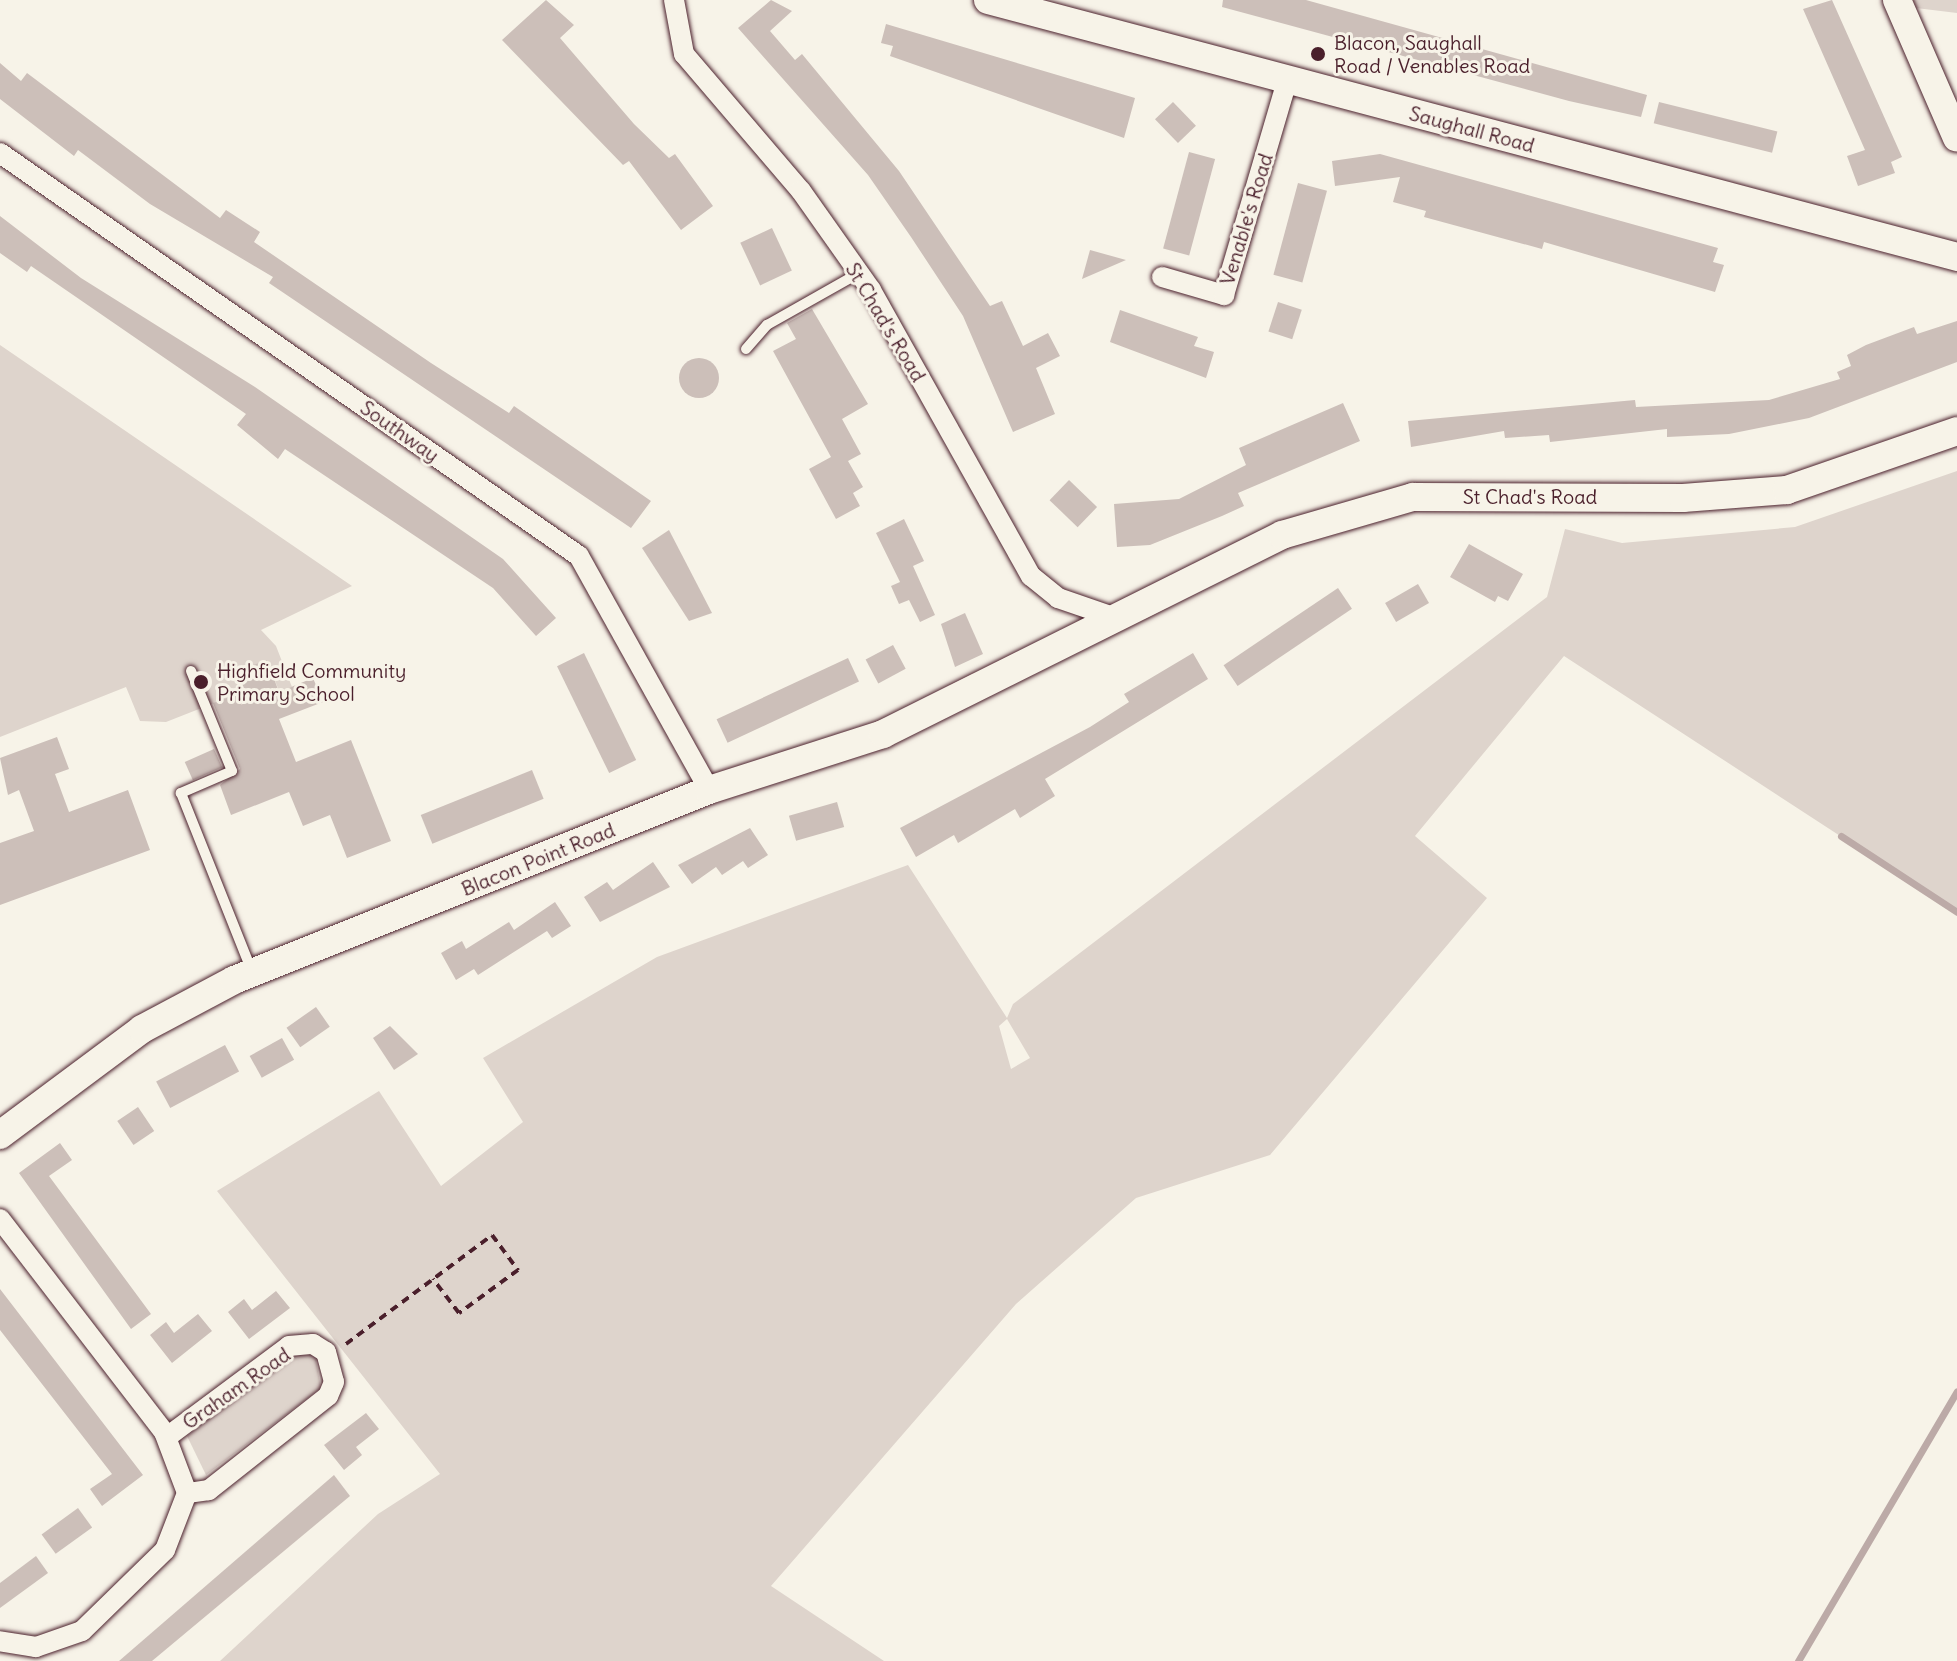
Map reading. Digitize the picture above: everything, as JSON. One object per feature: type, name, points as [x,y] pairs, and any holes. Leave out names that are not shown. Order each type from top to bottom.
[{"type":"street","name":"St Chad's Road","points":[[674,0],[684,54],[801,191],[859,273],[1031,576],[1058,598],[1111,624],[1282,535],[1413,497],[1683,498],[1787,490],[1957,431]]},
{"type":"street","name":"Saughall Road","points":[[988,0],[1957,257]]},
{"type":"street","points":[[1897,0],[1957,138]]},
{"type":"street","name":"Venable's Road","points":[[1162,277],[1224,295],[1287,81]]},
{"type":"street","name":"Southway","points":[[0,153],[579,556],[709,790]]},
{"type":"street","name":"Blacon Point Road","points":[[0,1135],[142,1029],[253,973],[709,790],[883,734],[1111,624]]},
{"type":"street","name":"Graham Road","points":[[0,1219],[167,1437],[187,1493]]},
{"type":"street","name":"Graham Road","points":[[167,1437],[289,1346],[313,1344],[329,1358]]},
{"type":"street","points":[[0,1641],[36,1647],[82,1631],[165,1550],[187,1493],[209,1490],[328,1396],[329,1358]]},
{"type":"lane","points":[[746,349],[767,325],[859,273]]},
{"type":"lane","points":[[191,671],[232,771],[181,793],[253,973]]},
{"type":"path","points":[[329,1358],[433,1279],[492,1235],[518,1270],[459,1313],[433,1279]]},
{"type":"shaded area","points":[[1913,0],[1957,0],[1957,13],[1916,8]]},
{"type":"shaded area","points":[[0,345],[352,586],[261,630],[276,646],[292,687],[279,691],[267,660],[237,672],[254,714],[232,696],[166,722],[140,721],[126,687],[0,737]]},
{"type":"shaded area","points":[[1957,471],[1957,912],[1564,656],[1415,836],[1487,898],[1270,1155],[1136,1198],[1016,1304],[771,1586],[884,1661],[220,1661],[378,1514],[440,1474],[217,1191],[379,1091],[441,1186],[523,1122],[483,1058],[657,957],[908,865],[1007,1018],[1013,1004],[1547,597],[1565,529],[1622,543],[1795,527]],"holes":[[[1007,1019],[1030,1058],[1011,1069],[999,1026]]]},
{"type":"shaded area","points":[[295,1355],[315,1355],[321,1388],[206,1475],[187,1436]]},
{"type":"building","points":[[546,0],[574,25],[560,38],[634,124],[669,158],[675,154],[713,206],[681,230],[629,161],[623,165],[502,40]]},
{"type":"building","points":[[771,0],[792,11],[770,31],[795,60],[802,54],[899,171],[990,306],[1002,301],[1023,346],[1048,333],[1060,356],[1036,368],[1055,414],[1013,432],[963,316],[911,237],[868,175],[738,28]]},
{"type":"building","points":[[1223,0],[1306,0],[1647,95],[1641,117],[1569,101],[1222,7]]},
{"type":"building","points":[[1832,0],[1902,157],[1891,162],[1895,173],[1858,186],[1847,156],[1865,150],[1803,9]]},
{"type":"building","points":[[886,24],[1135,98],[1124,138],[890,56],[893,46],[881,43]]},
{"type":"building","points":[[0,63],[21,81],[27,73],[220,218],[226,210],[260,232],[254,242],[431,363],[509,413],[514,406],[651,501],[631,528],[269,283],[273,277],[150,204],[78,150],[74,156],[0,99]]},
{"type":"building","points":[[1173,102],[1196,126],[1178,143],[1155,119]]},
{"type":"building","points":[[1659,102],[1777,132],[1772,153],[1654,123]]},
{"type":"building","points":[[1189,152],[1215,159],[1189,256],[1163,249]]},
{"type":"building","points":[[1380,154],[1718,248],[1713,262],[1724,265],[1715,292],[1544,242],[1542,249],[1424,217],[1426,211],[1393,202],[1400,177],[1335,186],[1332,161]]},
{"type":"building","points":[[1298,183],[1327,191],[1302,283],[1273,275]]},
{"type":"building","points":[[0,216],[81,278],[255,387],[503,559],[556,618],[536,636],[493,588],[285,449],[278,459],[237,425],[246,414],[31,266],[27,272],[0,253]]},
{"type":"building","points":[[772,228],[792,271],[760,285],[740,243]]},
{"type":"building","points":[[1090,250],[1126,260],[1082,279]]},
{"type":"building","points":[[1278,302],[1302,310],[1292,339],[1268,331]]},
{"type":"building","points":[[812,309],[868,404],[842,419],[861,454],[848,461],[863,487],[853,493],[860,506],[836,519],[809,469],[831,457],[773,351],[796,339],[787,323]]},
{"type":"building","points":[[1120,310],[1198,337],[1194,346],[1214,352],[1206,378],[1110,342]]},
{"type":"building","points":[[1957,321],[1957,362],[1809,418],[1729,434],[1667,437],[1667,429],[1550,442],[1549,435],[1505,438],[1504,431],[1411,447],[1408,421],[1635,400],[1636,407],[1769,400],[1840,379],[1837,372],[1851,366],[1847,355],[1866,345],[1914,327],[1917,334]]},
{"type":"building","points":[[699,358],[713,364],[719,378],[713,392],[699,398],[685,392],[679,378],[685,364]]},
{"type":"building","points":[[1343,403],[1360,441],[1238,493],[1244,506],[1222,516],[1150,545],[1117,547],[1114,504],[1179,499],[1246,465],[1239,448]]},
{"type":"building","points":[[1069,480],[1097,507],[1078,527],[1050,500]]},
{"type":"building","points":[[904,519],[924,561],[913,566],[935,615],[920,622],[909,600],[899,604],[891,586],[900,582],[876,533]]},
{"type":"building","points":[[669,530],[712,613],[689,621],[642,548]]},
{"type":"building","points":[[1469,544],[1523,574],[1508,601],[1498,596],[1495,602],[1450,577]]},
{"type":"building","points":[[1418,584],[1429,603],[1396,622],[1385,603]]},
{"type":"building","points":[[1338,588],[1352,609],[1238,686],[1224,665]]},
{"type":"building","points":[[965,613],[983,654],[955,667],[941,624]]},
{"type":"building","points":[[893,645],[906,669],[878,683],[866,660]]},
{"type":"building","points":[[584,653],[636,760],[609,773],[557,666]]},
{"type":"building","points":[[1193,653],[1208,679],[1045,779],[1055,796],[1020,818],[1015,809],[958,843],[954,835],[916,857],[900,828],[1090,727],[1129,702],[1124,694]]},
{"type":"building","points":[[848,658],[859,682],[728,743],[717,719]]},
{"type":"building","points":[[267,660],[279,692],[313,678],[323,702],[279,719],[296,762],[351,740],[391,841],[347,858],[330,815],[303,826],[289,792],[231,815],[220,785],[240,769],[213,703],[245,691],[237,671]]},
{"type":"building","points":[[57,737],[69,769],[55,774],[69,812],[128,790],[150,850],[0,905],[0,843],[34,831],[19,790],[8,795],[0,758]]},
{"type":"building","points":[[214,749],[222,767],[193,780],[185,762]]},
{"type":"building","points":[[532,770],[544,799],[432,844],[421,815]]},
{"type":"building","points":[[837,802],[844,827],[796,841],[789,816]]},
{"type":"building","points":[[750,828],[768,855],[748,868],[743,861],[722,875],[716,867],[692,884],[678,865]]},
{"type":"building","points":[[653,862],[670,887],[600,922],[584,897],[607,882],[613,890]]},
{"type":"building","points":[[555,902],[571,926],[552,938],[547,931],[478,975],[474,969],[456,980],[441,953],[462,941],[466,949],[509,922],[514,930]]},
{"type":"building","points":[[316,1007],[330,1027],[300,1047],[287,1028]]},
{"type":"building","points":[[390,1026],[418,1054],[394,1070],[373,1038]]},
{"type":"building","points":[[282,1038],[294,1060],[262,1078],[250,1056]]},
{"type":"building","points":[[225,1045],[239,1071],[170,1108],[156,1082]]},
{"type":"building","points":[[138,1107],[154,1131],[133,1145],[117,1121]]},
{"type":"building","points":[[60,1143],[72,1160],[49,1176],[151,1314],[131,1329],[19,1173]]},
{"type":"building","points":[[0,1289],[143,1475],[102,1506],[90,1489],[112,1474],[0,1330]]},
{"type":"building","points":[[276,1291],[290,1308],[249,1339],[228,1312],[244,1299],[252,1310]]},
{"type":"building","points":[[198,1314],[212,1331],[172,1363],[150,1335],[166,1322],[174,1333]]},
{"type":"building","points":[[366,1413],[379,1429],[356,1447],[362,1455],[344,1470],[324,1445]]},
{"type":"building","points":[[334,1475],[350,1496],[152,1661],[119,1661]]},
{"type":"building","points":[[78,1508],[92,1527],[56,1554],[42,1534]]},
{"type":"building","points":[[36,1556],[48,1573],[0,1608],[0,1583]]},
{"type":"waterway","points":[[1841,836],[1957,912]]},
{"type":"waterway","points":[[1798,1661],[1957,1391]]},
{"type":"place","name":"Blacon, Saughall Road / Venables Road","points":[[1318,54]]},
{"type":"place","name":"Highfield Community Primary School","points":[[201,682]]}]
